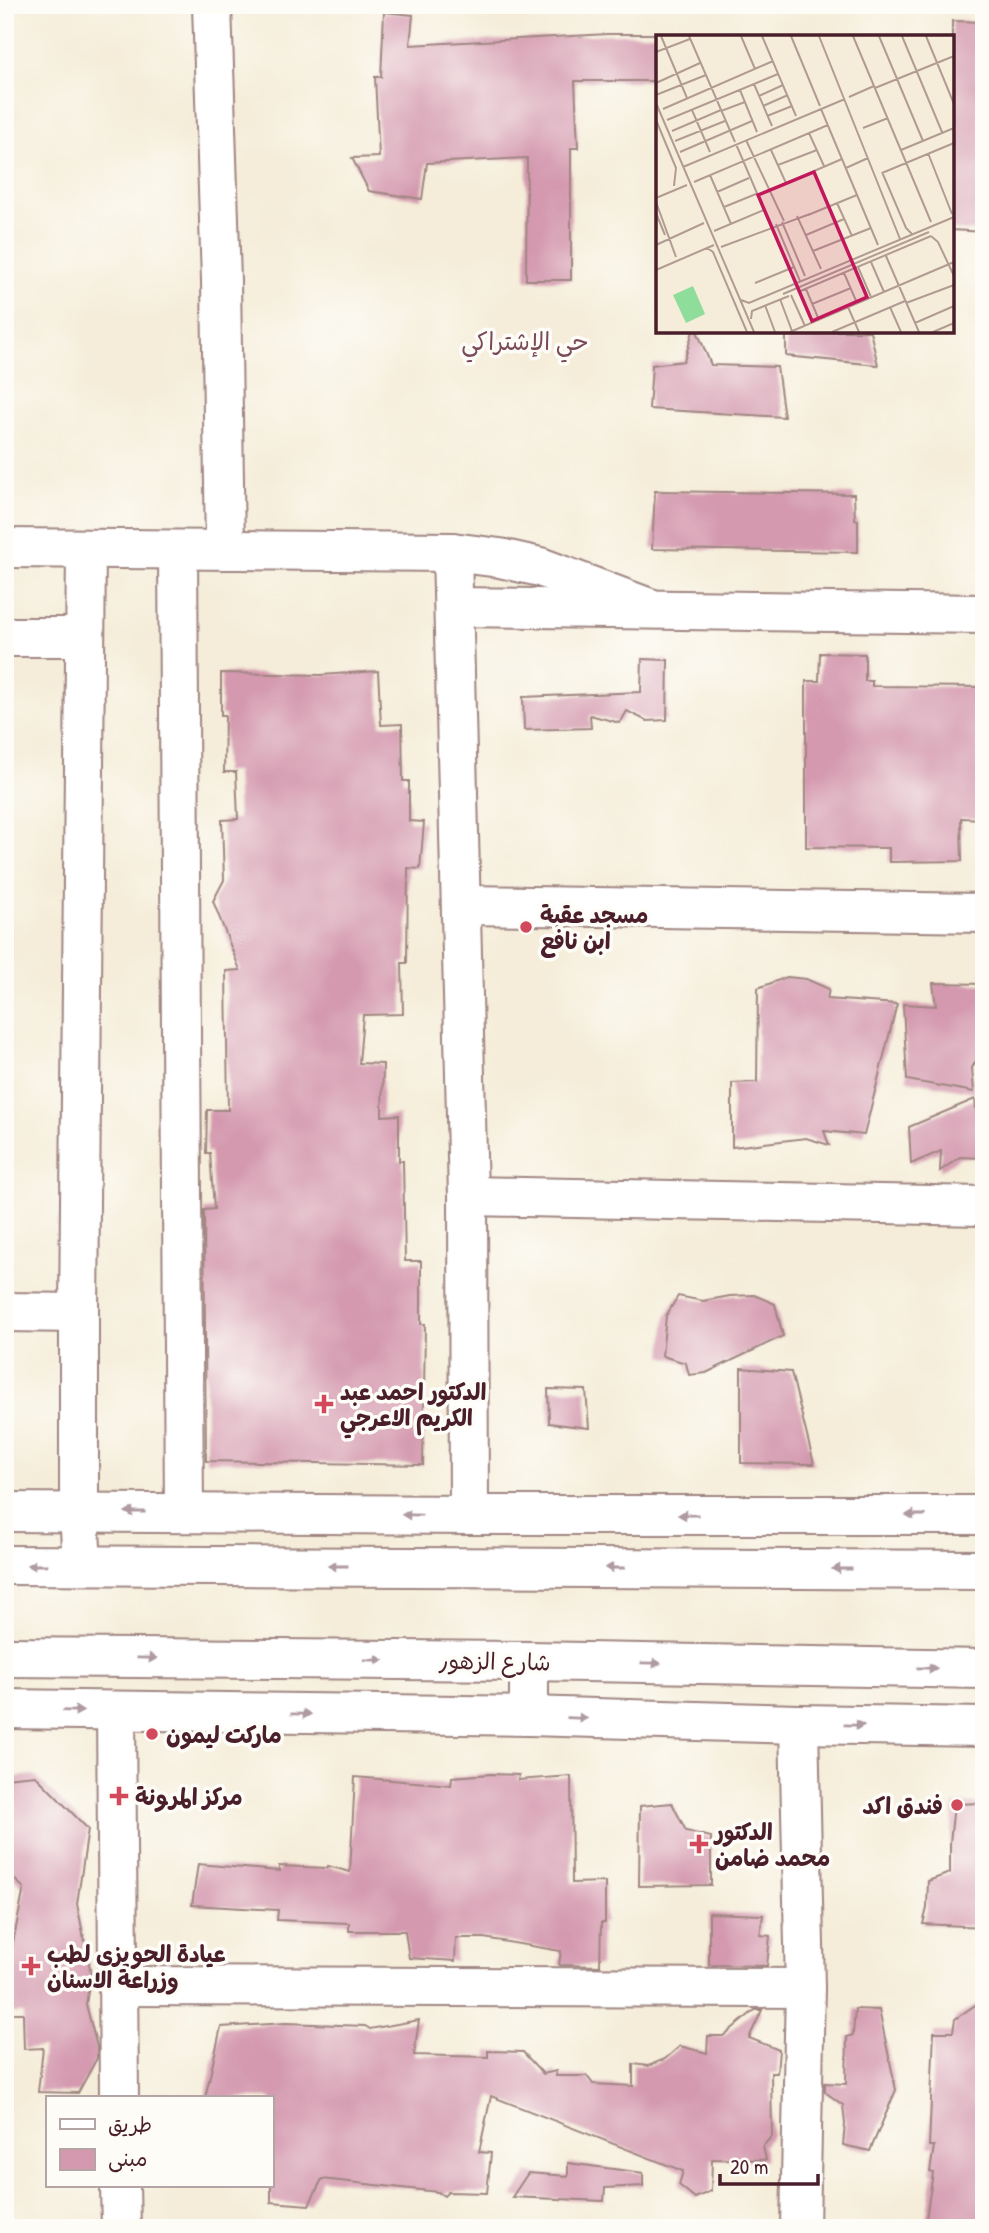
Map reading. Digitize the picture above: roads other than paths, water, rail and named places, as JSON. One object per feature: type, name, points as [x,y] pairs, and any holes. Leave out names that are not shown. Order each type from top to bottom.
[{"type":"street","points":[[212,5],[221,281],[225,550]]},
{"type":"street","points":[[5,548],[452,552],[500,558],[540,567],[652,609]]},
{"type":"street","points":[[82,1565],[79,1511],[79,1313],[86,550]]},
{"type":"street","points":[[178,550],[184,1512]]},
{"type":"street","points":[[452,552],[468,1196],[469,1516]]},
{"type":"street","points":[[454,607],[984,614]]},
{"type":"street","points":[[5,637],[85,637]]},
{"type":"street","points":[[462,905],[984,913]]},
{"type":"street","points":[[468,1196],[984,1206]]},
{"type":"street","points":[[5,1312],[79,1313]]},
{"type":"street","points":[[5,1512],[469,1516],[984,1515]]},
{"type":"street","points":[[5,1565],[978,1573]]},
{"type":"street","name":"شارع الزهور","points":[[5,1657],[978,1666]]},
{"type":"street","points":[[528,1661],[529,1716]]},
{"type":"street","points":[[5,1709],[529,1716],[984,1727]]},
{"type":"street","points":[[116,1712],[120,2096]]},
{"type":"street","points":[[799,1724],[805,1988],[800,2228]]},
{"type":"street","points":[[118,1986],[805,1988]]},
{"type":"street","points":[[120,2188],[121,2228]]},
{"type":"place","name":"مسجد عقبة ابن نافع","points":[[526,927]]},
{"type":"place","name":"الدكتور احمد عبد الكريم الاعرجي","points":[[324,1404]]},
{"type":"place","name":"ماركت ليمون","points":[[152,1734]]},
{"type":"place","name":"مركز المرونة","points":[[119,1796]]},
{"type":"place","name":"فندق اكد","points":[[957,1805]]},
{"type":"place","name":"الدكتور محمد ضامن","points":[[699,1844]]},
{"type":"place","name":"عيادة الحويزي لطب وزراعة الاسنان","points":[[31,1966]]},
{"type":"district","name":"حي الإشتراكي","points":[[525,341]]}]
